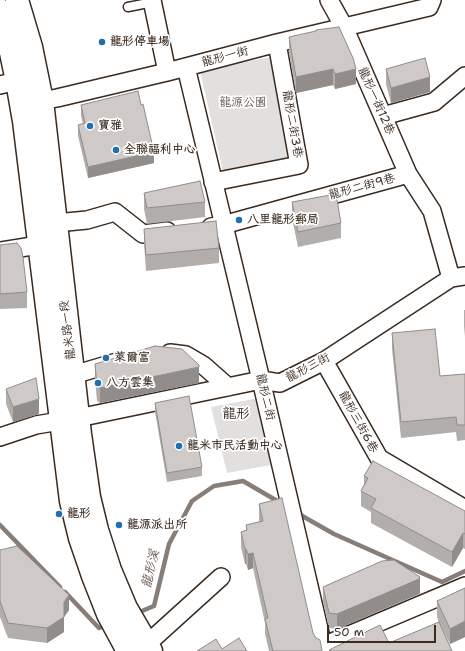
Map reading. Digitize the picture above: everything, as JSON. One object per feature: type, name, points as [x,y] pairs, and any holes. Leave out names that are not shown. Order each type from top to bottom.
[{"type":"main road","name":"龍米路一段","points":[[18,0],[31,47],[32,103],[39,245],[69,419],[97,530],[101,573],[117,611],[137,643]]},
{"type":"main road","name":"龍米路一段","points":[[0,10],[6,29],[9,83],[32,103],[56,223],[74,375],[69,419]]},
{"type":"street","name":"龍形一街12巷","points":[[329,0],[344,27],[408,174],[432,211],[458,277]]},
{"type":"street","points":[[155,1],[167,72]]},
{"type":"street","name":"龍形一街","points":[[32,103],[167,72],[430,4]]},
{"type":"street","name":"龍形二街3巷","points":[[213,182],[299,165],[278,43]]},
{"type":"street","name":"龍形二街","points":[[186,67],[323,646],[465,586]]},
{"type":"street","points":[[383,116],[434,102],[465,76]]},
{"type":"street","name":"龍形二街9巷","points":[[56,223],[87,220],[116,212],[143,234],[223,225],[408,174]]},
{"type":"street","points":[[0,251],[39,245]]},
{"type":"street","name":"龍形三街","points":[[0,437],[36,425],[261,380],[280,383],[324,361],[458,277]]},
{"type":"street","points":[[154,351],[186,355],[203,365],[228,387]]},
{"type":"street","points":[[74,375],[132,357]]},
{"type":"street","name":"龍形三街6巷","points":[[324,361],[379,458],[465,510]]},
{"type":"street","points":[[137,643],[221,577]]},
{"type":"lane","points":[[128,7],[155,1]]},
{"type":"green space","name":"龍源公園","points":[[270,57],[291,160],[224,176],[200,71]]},
{"type":"green space","points":[[259,398],[271,465],[227,473],[211,407]]},
{"type":"building","points":[[339,27],[353,58],[356,69],[335,74],[333,69],[296,77],[289,37],[316,30]]},
{"type":"building","points":[[425,58],[430,77],[391,88],[386,69]]},
{"type":"building","name":"全聯福利中心","points":[[138,91],[141,105],[143,104],[154,152],[88,167],[78,125],[85,123],[81,105]]},
{"type":"building","points":[[200,181],[205,202],[147,208],[144,193]]},
{"type":"building","points":[[336,194],[341,223],[298,232],[292,202]]},
{"type":"building","points":[[216,221],[219,248],[146,255],[144,229]]},
{"type":"building","points":[[17,243],[21,248],[23,257],[27,292],[0,294],[0,245]]},
{"type":"building","points":[[435,329],[440,376],[465,374],[465,425],[457,425],[456,417],[401,422],[392,333]]},
{"type":"building","points":[[155,346],[182,349],[199,365],[199,367],[100,388],[97,386],[95,364]]},
{"type":"building","points":[[36,378],[39,399],[13,407],[6,389]]},
{"type":"building","name":"龍米市民活動中心","points":[[189,396],[202,467],[167,473],[155,403]]},
{"type":"building","points":[[373,461],[465,511],[465,534],[463,533],[452,552],[371,508],[376,499],[361,491],[368,478],[364,476]]},
{"type":"building","points":[[282,498],[313,633],[316,638],[320,640],[322,651],[273,651],[265,619],[268,618],[253,553],[248,554],[245,549],[241,532],[247,530],[246,525],[263,521],[259,504]]},
{"type":"building","points":[[17,546],[69,595],[64,602],[64,617],[47,628],[8,623],[0,601],[0,550]]},
{"type":"building","points":[[394,560],[420,577],[419,579],[337,614],[329,613],[323,587],[382,561]]},
{"type":"building","points":[[465,588],[465,621],[450,629],[437,601]]},
{"type":"building","points":[[439,622],[452,651],[329,650],[380,625],[389,643]]},
{"type":"building","points":[[239,638],[247,651],[197,651],[216,639],[222,649]]},
{"type":"waterway","name":"龍形溪","points":[[137,613],[154,606],[169,544],[192,501],[214,486],[243,481],[279,502]]},
{"type":"waterway","name":"龍形溪","points":[[297,513],[334,534],[442,582],[465,571]]},
{"type":"waterway","name":"龍形溪","points":[[0,525],[60,587]]},
{"type":"waterway","name":"龍形溪","points":[[65,592],[99,628],[107,625]]},
{"type":"place","name":"龍形停車場","points":[[102,42]]},
{"type":"place","name":"寶雅","points":[[90,126]]},
{"type":"place","name":"全聯福利中心","points":[[116,150]]},
{"type":"place","name":"八里龍形郵局","points":[[239,220]]},
{"type":"place","name":"萊爾富","points":[[106,358]]},
{"type":"place","name":"八方雲集","points":[[98,383]]},
{"type":"place","name":"龍米市民活動中心","points":[[179,446]]},
{"type":"place","name":"龍形","points":[[59,514]]},
{"type":"place","name":"龍源派出所","points":[[119,525]]},
{"type":"district","name":"龍形","points":[[236,414]]}]
